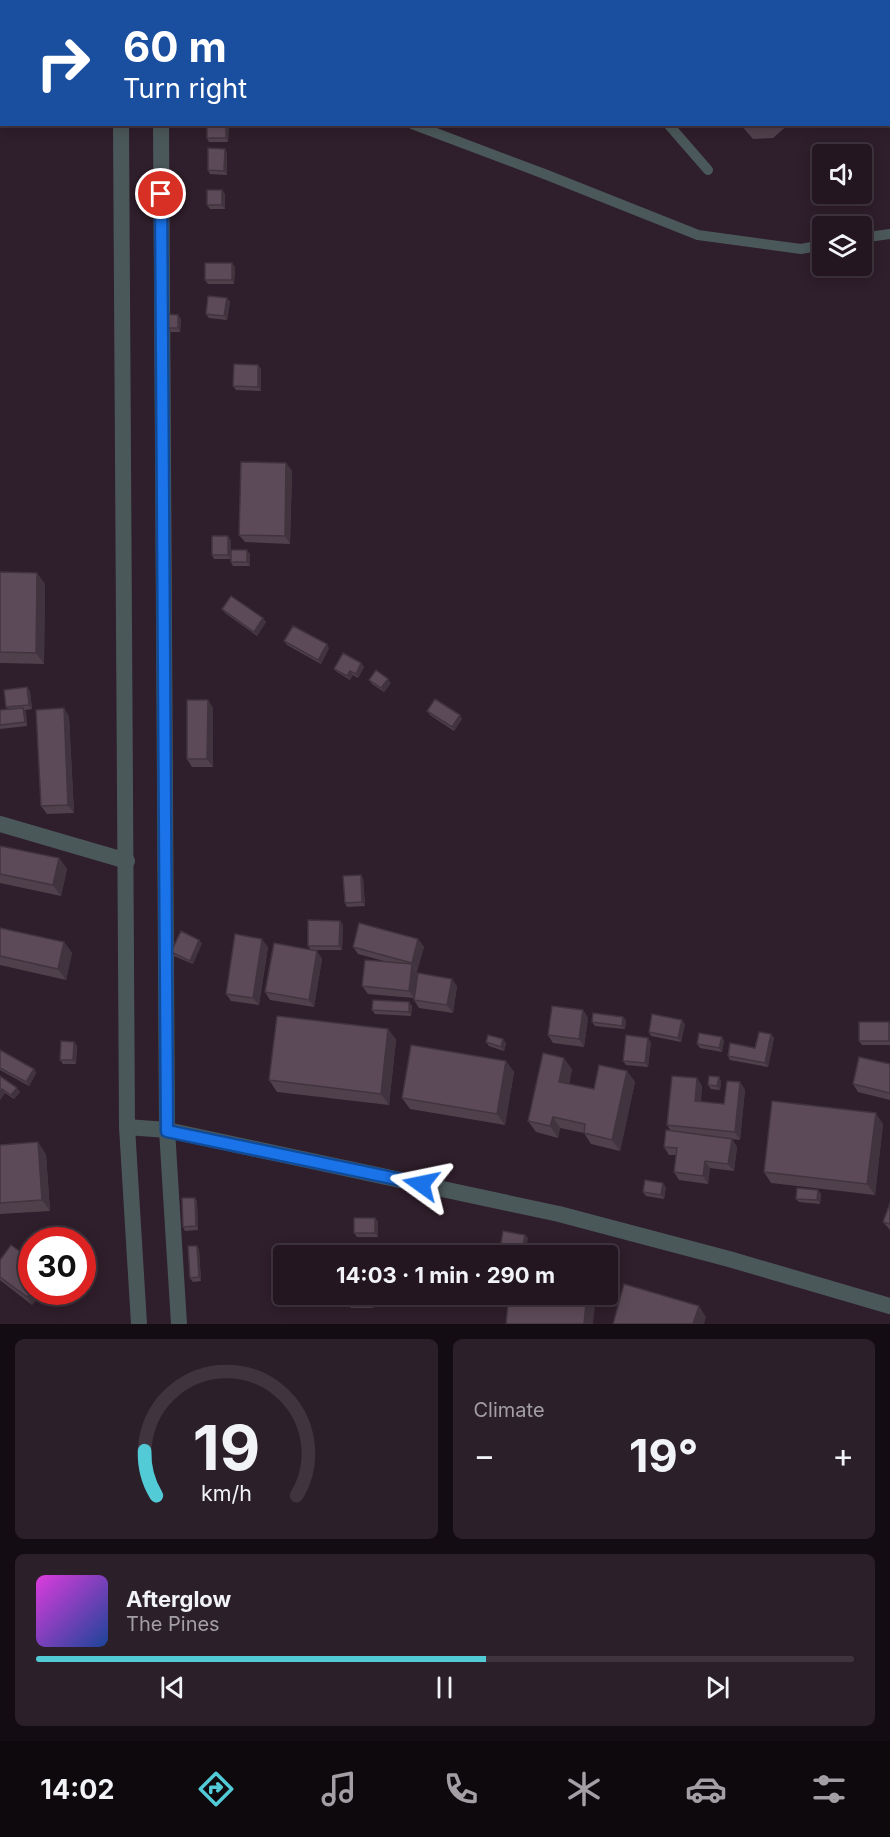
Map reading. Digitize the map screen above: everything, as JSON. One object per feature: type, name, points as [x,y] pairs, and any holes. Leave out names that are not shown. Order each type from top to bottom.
[{"type":"street","points":[[121,126],[127,1127],[139,1324]]},
{"type":"street","points":[[161,126],[167,1131],[179,1324]]},
{"type":"street","points":[[0,824],[127,861]]},
{"type":"street","points":[[127,1127],[167,1131],[559,1214],[729,1259],[890,1306]]},
{"type":"lane","points":[[417,126],[698,235],[801,249],[812,247]]},
{"type":"lane","points":[[670,126],[708,170]]},
{"type":"lane","points":[[872,236],[890,234]]},
{"type":"building","points":[[207,126],[226,126],[226,138],[207,138]]},
{"type":"building","points":[[208,148],[225,149],[224,171],[208,170]]},
{"type":"building","points":[[207,190],[222,190],[222,205],[207,205]]},
{"type":"building","points":[[205,263],[232,263],[232,280],[205,280]]},
{"type":"building","points":[[208,296],[227,298],[224,316],[206,314]]},
{"type":"building","points":[[166,314],[178,315],[178,328],[166,328]]},
{"type":"building","points":[[234,364],[258,365],[258,387],[233,386]]},
{"type":"building","points":[[241,462],[286,463],[285,536],[239,535]]},
{"type":"building","points":[[212,536],[228,536],[228,555],[212,555]]},
{"type":"building","points":[[231,550],[247,550],[247,562],[231,562]]},
{"type":"building","points":[[0,572],[37,573],[36,653],[0,652]]},
{"type":"building","points":[[231,596],[263,618],[254,632],[222,609]]},
{"type":"building","points":[[293,626],[327,644],[318,660],[284,641]]},
{"type":"building","points":[[343,653],[361,663],[356,674],[350,671],[347,676],[334,669]]},
{"type":"building","points":[[376,670],[388,679],[381,688],[369,680]]},
{"type":"building","points":[[27,687],[29,705],[6,707],[4,690]]},
{"type":"building","points":[[435,699],[460,715],[452,727],[427,711]]},
{"type":"building","points":[[187,700],[208,700],[207,759],[187,759]]},
{"type":"building","points":[[23,708],[25,722],[0,725],[0,710]]},
{"type":"building","points":[[64,708],[68,805],[41,806],[36,710]]},
{"type":"building","points":[[0,846],[59,858],[53,885],[0,874]]},
{"type":"building","points":[[361,875],[362,902],[345,903],[343,876]]},
{"type":"building","points":[[308,920],[340,921],[339,946],[308,946]]},
{"type":"building","points":[[359,923],[418,939],[412,963],[353,947]]},
{"type":"building","points":[[0,928],[64,942],[58,969],[0,956]]},
{"type":"building","points":[[181,931],[199,940],[190,961],[171,952]]},
{"type":"building","points":[[235,934],[262,939],[253,998],[226,994]]},
{"type":"building","points":[[274,943],[317,951],[309,1000],[265,992]]},
{"type":"building","points":[[365,960],[412,964],[409,991],[362,986]]},
{"type":"building","points":[[418,973],[452,979],[447,1005],[414,1000]]},
{"type":"building","points":[[373,1000],[409,1002],[409,1012],[372,1010]]},
{"type":"building","points":[[552,1006],[583,1010],[579,1039],[548,1035]]},
{"type":"building","points":[[593,1013],[623,1017],[622,1026],[592,1022]]},
{"type":"building","points":[[652,1014],[682,1020],[678,1038],[649,1032]]},
{"type":"building","points":[[277,1016],[388,1029],[381,1094],[269,1080]]},
{"type":"building","points":[[859,1022],[889,1022],[889,1041],[859,1041]]},
{"type":"building","points":[[759,1032],[771,1034],[765,1063],[728,1056],[730,1043],[755,1048]]},
{"type":"building","points":[[699,1033],[722,1037],[719,1048],[697,1044]]},
{"type":"building","points":[[488,1035],[503,1039],[501,1047],[486,1042]]},
{"type":"building","points":[[626,1035],[648,1038],[645,1063],[623,1061]]},
{"type":"building","points":[[61,1041],[74,1042],[73,1060],[60,1060]]},
{"type":"building","points":[[411,1045],[506,1061],[497,1114],[402,1098]]},
{"type":"building","points":[[0,1050],[34,1069],[26,1082],[0,1068]]},
{"type":"building","points":[[543,1053],[564,1058],[559,1082],[594,1089],[599,1065],[627,1071],[612,1140],[584,1133],[585,1124],[553,1117],[550,1126],[528,1121]]},
{"type":"building","points":[[859,1057],[890,1064],[890,1093],[853,1084]]},
{"type":"building","points":[[0,1076],[17,1088],[11,1095],[2,1089],[0,1092]]},
{"type":"building","points":[[672,1076],[697,1078],[695,1101],[724,1104],[727,1081],[740,1082],[735,1132],[667,1125]]},
{"type":"building","points":[[709,1076],[719,1077],[717,1086],[708,1085]]},
{"type":"building","points":[[772,1101],[876,1113],[867,1184],[764,1172]]},
{"type":"building","points":[[666,1130],[732,1139],[728,1164],[705,1161],[703,1176],[674,1172],[677,1148],[664,1147]]},
{"type":"building","points":[[38,1142],[42,1200],[0,1203],[0,1145]]},
{"type":"building","points":[[645,1180],[663,1183],[661,1195],[643,1192]]},
{"type":"building","points":[[797,1188],[818,1190],[817,1200],[796,1199]]},
{"type":"building","points":[[182,1198],[195,1198],[196,1226],[183,1227]]},
{"type":"building","points":[[890,1203],[890,1224],[883,1222]]},
{"type":"building","points":[[354,1218],[375,1218],[375,1233],[354,1233]]},
{"type":"building","points":[[503,1231],[525,1235],[523,1245],[501,1245]]},
{"type":"building","points":[[11,1245],[18,1250],[18,1290],[0,1277],[0,1260]]},
{"type":"building","points":[[188,1246],[197,1246],[199,1277],[190,1278]]},
{"type":"building","points":[[624,1284],[699,1306],[693,1324],[613,1324]]},
{"type":"building","points":[[508,1305],[586,1305],[584,1324],[506,1324]]},
{"type":"route","points":[[161,194],[167,1131],[421,1184]]}]
